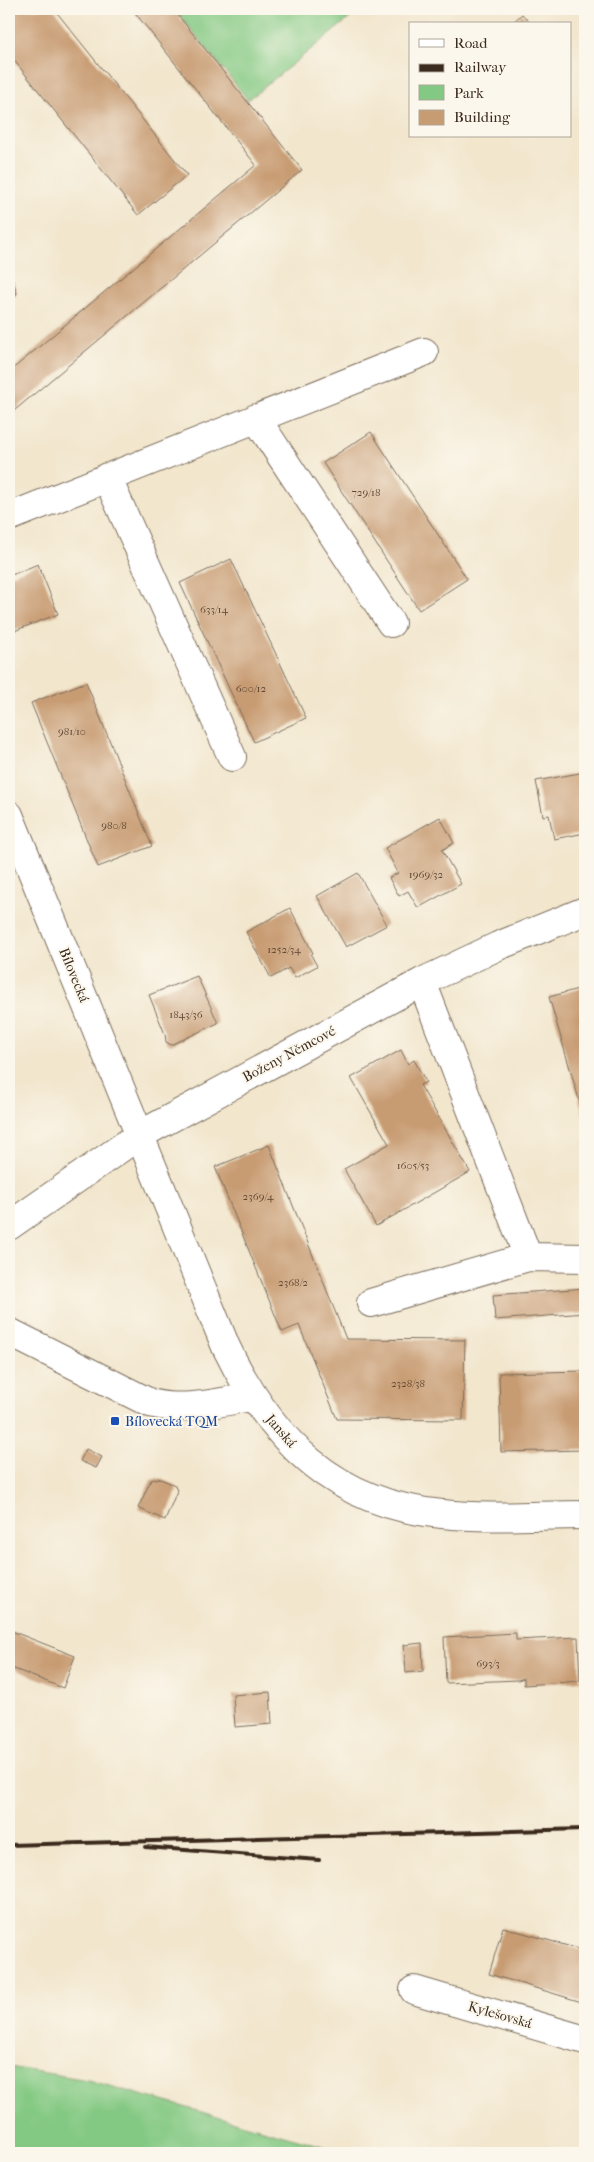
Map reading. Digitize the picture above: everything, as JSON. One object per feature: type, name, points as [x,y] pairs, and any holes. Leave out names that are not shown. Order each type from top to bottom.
[{"type":"street","points":[[9,517],[424,352]]},
{"type":"street","points":[[256,418],[391,623]]},
{"type":"street","points":[[107,477],[232,757]]},
{"type":"street","name":"Bílovecká","points":[[9,815],[138,1136]]},
{"type":"street","name":"Boženy Němcové","points":[[9,1226],[138,1136],[422,982],[498,946],[585,912]]},
{"type":"street","points":[[422,982],[528,1257]]},
{"type":"street","name":"Janská","points":[[138,1136],[226,1346],[252,1397],[289,1443],[307,1459],[326,1474],[368,1497],[391,1505],[440,1514],[482,1516],[585,1515]]},
{"type":"street","points":[[371,1303],[528,1257],[585,1258]]},
{"type":"street","points":[[9,1332],[150,1403],[166,1407],[182,1407],[252,1397]]},
{"type":"street","name":"Kylešovská","points":[[414,1990],[585,2040]]},
{"type":"green space","points":[[175,9],[361,9],[248,100]]},
{"type":"green space","points":[[9,2067],[88,2080],[337,2150],[335,2153],[9,2153]]},
{"type":"building","points":[[9,9],[54,9],[187,175],[138,215],[9,54]]},
{"type":"building","points":[[132,9],[173,9],[302,170],[9,415],[9,372],[256,165]]},
{"type":"building","points":[[522,14],[529,22],[513,22]]},
{"type":"building","points":[[9,270],[17,293],[9,304]]},
{"type":"building","points":[[371,432],[467,579],[419,610],[323,463]]},
{"type":"building","points":[[231,559],[306,718],[254,742],[180,583]]},
{"type":"building","points":[[38,564],[58,614],[9,633],[9,576]]},
{"type":"building","points":[[86,682],[152,846],[98,867],[31,703]]},
{"type":"building","points":[[585,772],[585,833],[554,839],[549,815],[543,816],[536,781]]},
{"type":"building","points":[[440,817],[454,843],[442,850],[461,884],[418,908],[408,891],[399,896],[389,878],[398,873],[385,848]]},
{"type":"building","points":[[358,873],[387,925],[346,947],[317,896]]},
{"type":"building","points":[[290,908],[313,953],[311,955],[317,966],[295,978],[289,968],[271,978],[246,932]]},
{"type":"building","points":[[197,976],[218,1023],[171,1045],[166,1042],[165,1034],[149,995]]},
{"type":"building","points":[[585,987],[585,1120],[549,997]]},
{"type":"building","points":[[401,1050],[408,1064],[414,1060],[426,1082],[420,1085],[470,1172],[376,1226],[344,1169],[389,1144],[351,1078]]},
{"type":"building","points":[[269,1145],[346,1339],[465,1340],[463,1420],[337,1419],[299,1325],[282,1332],[215,1167]]},
{"type":"building","points":[[585,1288],[585,1313],[495,1320],[493,1295]]},
{"type":"building","points":[[585,1371],[585,1450],[501,1452],[499,1373]]},
{"type":"building","points":[[86,1449],[102,1457],[96,1468],[80,1461]]},
{"type":"building","points":[[158,1478],[175,1485],[177,1491],[165,1520],[138,1508],[151,1480]]},
{"type":"building","points":[[9,1630],[75,1656],[63,1688],[9,1667]]},
{"type":"building","points":[[516,1633],[516,1640],[578,1637],[580,1681],[524,1685],[524,1678],[518,1680],[446,1683],[444,1637]]},
{"type":"building","points":[[422,1643],[423,1671],[406,1673],[404,1645]]},
{"type":"building","points":[[270,1692],[272,1724],[235,1727],[233,1695]]},
{"type":"building","points":[[503,1927],[585,1951],[585,2003],[489,1974]]},
{"type":"railway","points":[[9,1845],[585,1829]]},
{"type":"railway","points":[[145,1847],[319,1860]]},
{"type":"place","name":"Bílovecká TQM","points":[[115,1421]]}]
